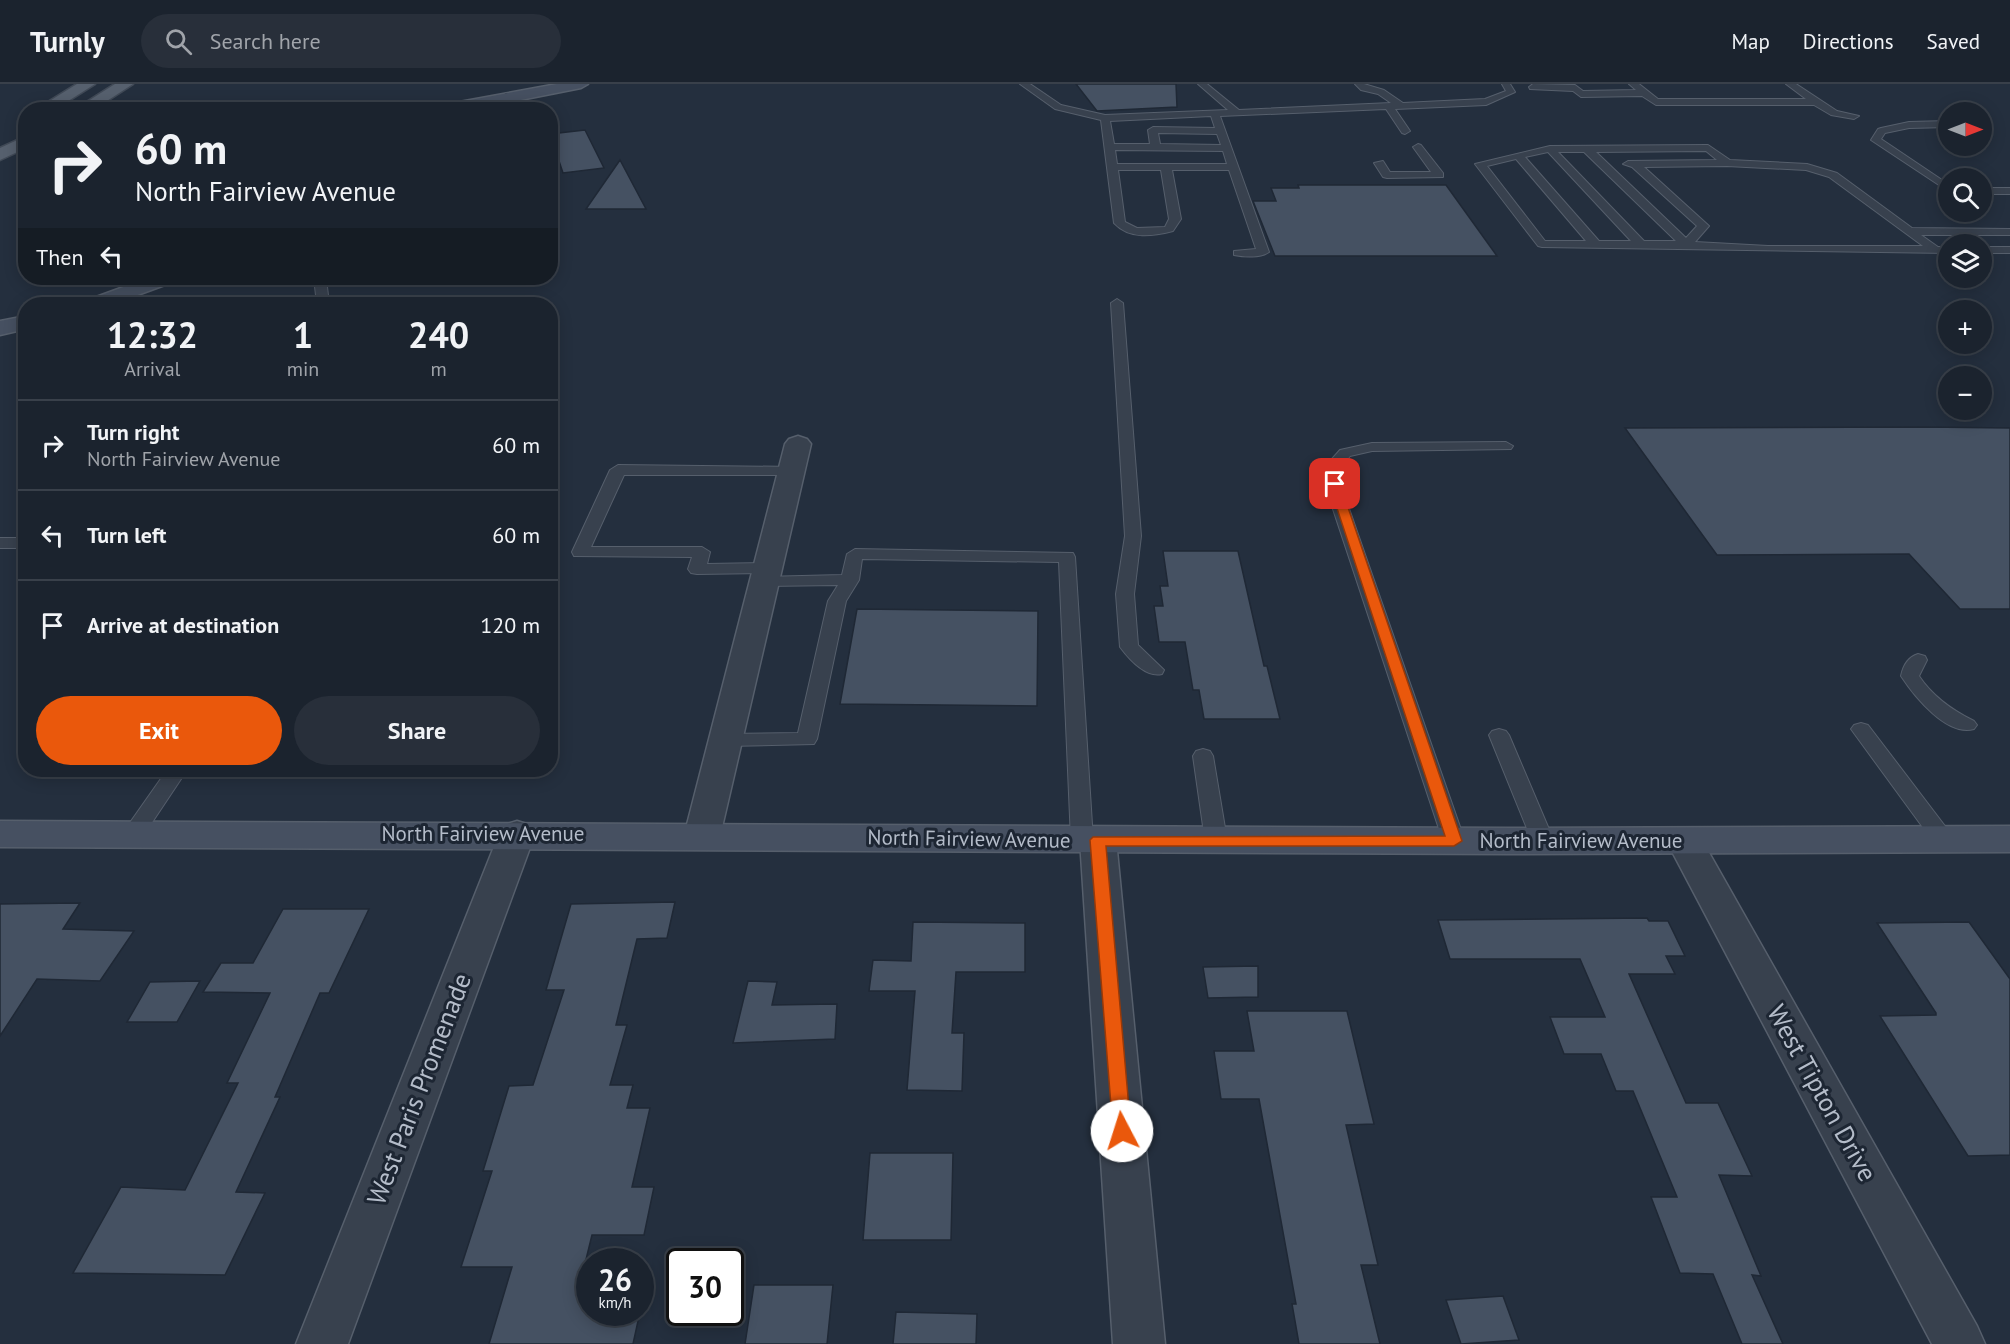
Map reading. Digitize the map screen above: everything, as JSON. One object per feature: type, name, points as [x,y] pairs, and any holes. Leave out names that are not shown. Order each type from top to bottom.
[{"type":"main road","points":[[56,102],[88,84]]},
{"type":"main road","points":[[95,102],[126,84]]},
{"type":"main road","points":[[0,155],[18,145]]},
{"type":"street","points":[[479,102],[581,84]]},
{"type":"street","points":[[114,297],[147,285]]},
{"type":"street","points":[[0,328],[18,324]]},
{"type":"street","points":[[702,836],[795,457]]},
{"type":"street","name":"North Fairview Avenue","points":[[0,834],[517,834],[1090,840],[1685,842],[2010,839]]},
{"type":"street","name":"West Paris Promenade","points":[[322,1344],[517,834]]},
{"type":"street","points":[[1090,840],[1139,1344]]},
{"type":"street","name":"West Tipton Drive","points":[[1685,842],[1959,1344]]},
{"type":"lane","points":[[1024,84],[1058,107],[1105,118],[1486,102],[1511,92],[1506,84]]},
{"type":"lane","points":[[1202,84],[1237,113]]},
{"type":"lane","points":[[1359,84],[1364,88],[1381,92],[1403,107]]},
{"type":"lane","points":[[1633,84],[1656,102],[1816,102]]},
{"type":"lane","points":[[1790,84],[1834,113],[1854,116]]},
{"type":"lane","points":[[1533,87],[1575,88],[1581,94],[1645,93]]},
{"type":"lane","points":[[506,96],[512,102]]},
{"type":"lane","points":[[1389,107],[1405,131]]},
{"type":"lane","points":[[1215,114],[1263,252],[1238,253]]},
{"type":"lane","points":[[1105,118],[1120,223],[1127,230],[1155,232],[1169,229],[1175,219],[1166,167]]},
{"type":"lane","points":[[1938,124],[1909,125],[1881,131],[1876,140],[1938,181]]},
{"type":"lane","points":[[1156,148],[1153,130],[1221,131]]},
{"type":"lane","points":[[1109,147],[1227,148]]},
{"type":"lane","points":[[1379,163],[1387,175],[1439,175],[1418,147]]},
{"type":"lane","points":[[1727,163],[1708,148],[1550,149],[1480,164],[1542,244],[1935,250]]},
{"type":"lane","points":[[1550,149],[1640,244]]},
{"type":"lane","points":[[1587,149],[1686,245]]},
{"type":"lane","points":[[1519,156],[1595,244]]},
{"type":"lane","points":[[1602,164],[1727,163],[1807,167],[1833,175],[1935,250]]},
{"type":"lane","points":[[1635,164],[1703,226],[1686,245]]},
{"type":"lane","points":[[1112,167],[1233,167]]},
{"type":"lane","points":[[1992,191],[2010,191]]},
{"type":"lane","points":[[1910,231],[2010,232]]},
{"type":"lane","points":[[1992,250],[2010,250]]},
{"type":"lane","points":[[1117,303],[1133,536],[1125,594],[1129,647],[1155,670]]},
{"type":"lane","points":[[1454,841],[1338,500],[1331,469],[1345,453],[1372,447],[1506,446]]},
{"type":"lane","points":[[795,457],[618,470],[580,552],[702,552],[697,569],[849,580]]},
{"type":"lane","points":[[0,543],[18,543]]},
{"type":"lane","points":[[726,740],[807,739],[837,602],[849,580],[855,554],[1067,557],[1090,840]]},
{"type":"lane","points":[[1918,660],[1910,676],[1918,689],[1930,703],[1948,717],[1967,725]]},
{"type":"lane","points":[[1861,729],[1943,839]]},
{"type":"lane","points":[[1499,735],[1543,841]]},
{"type":"lane","points":[[1203,756],[1216,840]]},
{"type":"lane","points":[[133,834],[172,777]]},
{"type":"building","points":[[1076,84],[1176,84],[1177,107],[1097,111]]},
{"type":"building","points":[[585,130],[604,168],[563,173],[558,158],[558,133]]},
{"type":"building","points":[[620,160],[646,209],[586,209]]},
{"type":"building","points":[[1298,185],[1446,185],[1497,256],[1275,256],[1253,201],[1276,201],[1271,188],[1299,188]]},
{"type":"building","points":[[1625,428],[2010,428],[2010,609],[1960,609],[1909,554],[1717,555]]},
{"type":"building","points":[[1163,551],[1238,551],[1264,666],[1267,666],[1280,719],[1204,719],[1199,690],[1193,690],[1185,642],[1159,642],[1154,606],[1163,606],[1160,586],[1168,586]]},
{"type":"building","points":[[857,609],[1038,611],[1037,706],[840,704]]},
{"type":"building","points":[[675,902],[667,938],[637,939],[616,1025],[627,1025],[610,1085],[633,1085],[627,1108],[650,1108],[632,1187],[654,1187],[644,1235],[592,1235],[589,1248],[576,1248],[576,1326],[637,1326],[633,1344],[489,1344],[512,1267],[461,1267],[492,1171],[483,1171],[509,1086],[533,1085],[564,990],[546,990],[571,904]]},
{"type":"building","points":[[80,903],[63,929],[134,931],[100,981],[37,979],[0,1036],[0,904]]},
{"type":"building","points":[[283,909],[369,909],[329,993],[320,993],[275,1097],[280,1097],[236,1192],[265,1193],[225,1275],[73,1273],[121,1187],[185,1190],[238,1083],[227,1083],[270,993],[203,992],[221,963],[253,963]]},
{"type":"building","points":[[1647,918],[1649,921],[1668,921],[1685,956],[1666,956],[1675,974],[1629,974],[1686,1103],[1718,1103],[1752,1176],[1719,1175],[1761,1276],[1752,1275],[1783,1344],[1742,1344],[1713,1274],[1680,1273],[1651,1197],[1677,1197],[1633,1091],[1616,1091],[1601,1054],[1564,1054],[1550,1017],[1605,1017],[1580,959],[1450,959],[1438,920]]},
{"type":"building","points":[[913,922],[1025,923],[1025,972],[956,972],[952,1033],[964,1033],[962,1091],[907,1090],[915,991],[869,991],[873,960],[911,961]]},
{"type":"building","points":[[1969,922],[2010,979],[2010,1155],[1968,1156],[1880,1016],[1936,1015],[1936,1013],[1877,923]]},
{"type":"building","points":[[1258,966],[1258,997],[1208,998],[1203,967]]},
{"type":"building","points":[[200,981],[177,1022],[127,1022],[150,982]]},
{"type":"building","points":[[748,981],[777,982],[772,1005],[837,1004],[835,1039],[733,1043]]},
{"type":"building","points":[[1247,1011],[1347,1011],[1374,1124],[1346,1125],[1378,1265],[1361,1265],[1380,1344],[1299,1344],[1292,1304],[1296,1304],[1259,1099],[1221,1099],[1214,1051],[1254,1051]]},
{"type":"building","points":[[870,1153],[953,1153],[951,1240],[863,1240]]},
{"type":"building","points":[[754,1285],[833,1285],[827,1344],[745,1344]]},
{"type":"building","points":[[1503,1296],[1519,1340],[1461,1344],[1446,1300]]},
{"type":"building","points":[[896,1312],[977,1314],[976,1344],[893,1344]]},
{"type":"route","points":[[1122,1131],[1098,840],[1454,841],[1338,500],[1335,484]]}]
